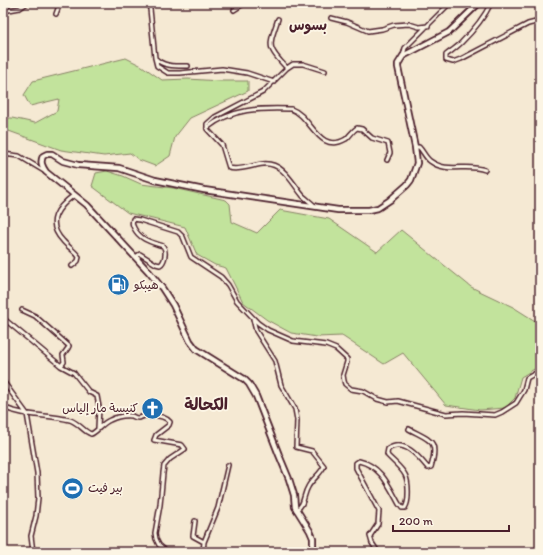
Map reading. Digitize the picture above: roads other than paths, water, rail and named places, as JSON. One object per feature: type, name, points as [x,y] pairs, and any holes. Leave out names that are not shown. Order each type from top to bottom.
[{"type":"main road","points":[[313,552],[311,534],[296,510],[289,479],[254,391],[244,379],[196,349],[190,341],[178,314],[167,295],[140,262],[87,205],[46,172],[42,167],[41,159],[43,156],[48,154],[63,161],[78,165],[119,168],[155,180],[204,190],[338,210],[369,210],[378,208],[399,193],[411,180],[417,163],[398,67],[400,59],[449,32],[479,3]]},
{"type":"street","points":[[3,11],[20,8],[27,3]]},
{"type":"street","points":[[56,14],[60,3]]},
{"type":"street","points":[[152,3],[150,9],[157,66],[168,73],[222,69],[247,73],[274,82]]},
{"type":"street","points":[[234,10],[245,3]]},
{"type":"street","points":[[403,56],[405,48],[450,3]]},
{"type":"street","points":[[491,3],[485,15],[469,34],[460,44],[446,55],[446,60],[453,62],[461,59],[528,24],[540,20]]},
{"type":"street","points":[[331,18],[347,22],[368,31],[394,25],[409,24],[419,27],[428,26]]},
{"type":"street","points":[[278,19],[270,45],[274,54],[287,68]]},
{"type":"street","points":[[155,58],[158,62],[169,65],[188,66]]},
{"type":"street","points":[[207,128],[207,124],[216,117],[267,90],[287,68],[293,64],[298,63],[325,71]]},
{"type":"street","points":[[207,128],[218,119],[236,112],[258,109],[291,109],[302,116],[322,139],[330,143],[344,140],[357,128],[366,131],[372,138],[388,144],[390,153],[387,160]]},
{"type":"street","points":[[207,128],[222,145],[229,168],[242,168],[265,164],[280,168],[303,196],[315,206]]},
{"type":"street","points":[[415,147],[419,147],[429,160],[445,168],[468,166],[485,170]]},
{"type":"street","points":[[3,154],[19,156],[46,172]]},
{"type":"street","points":[[72,266],[78,261],[79,257],[60,237],[55,228],[54,221],[55,215],[64,202],[74,194]]},
{"type":"street","points":[[140,262],[137,256],[138,254],[158,265],[162,264],[165,250],[163,246],[141,238],[133,226],[133,219],[178,232],[183,237],[191,257],[221,277],[228,285],[236,301],[253,318],[264,327],[290,340],[326,345],[340,352],[345,356],[347,362],[344,372],[344,381],[351,389],[363,391],[377,399],[388,402],[398,401],[446,414],[463,413],[495,415],[516,403],[524,390],[527,378],[536,373],[540,374]]},
{"type":"street","points":[[22,310],[35,316],[68,345],[68,348],[63,354],[64,362],[62,366]]},
{"type":"street","points":[[3,318],[62,366],[78,376],[89,392],[97,396],[99,407],[98,428]]},
{"type":"street","points":[[253,318],[256,331],[275,361],[281,385],[295,409],[297,420],[296,447],[314,452],[324,466],[308,486],[302,505],[296,510]]},
{"type":"street","points":[[3,381],[26,414],[37,473],[38,509],[31,536],[33,552]]},
{"type":"street","points":[[3,407],[13,412],[72,421],[80,425],[91,434],[110,420],[118,418],[130,416],[138,418],[147,416],[167,418],[170,424],[156,435],[154,440],[180,444],[185,447],[185,450],[173,456],[167,463],[163,473],[160,505],[155,533],[156,540],[159,545],[167,552]]},
{"type":"street","points":[[378,552],[373,545],[370,536],[378,524],[378,509],[356,468],[356,463],[359,461],[362,462],[379,471],[399,504],[402,508],[405,508],[408,503],[408,482],[406,475],[388,456],[388,449],[398,446],[407,448],[418,456],[428,468],[431,467],[435,451],[431,441],[409,429]]},
{"type":"street","points":[[203,552],[204,542],[218,508],[228,465]]},
{"type":"street","points":[[195,521],[193,536],[204,542]]},
{"type":"place","name":"هيبكو","points":[[119,285]]},
{"type":"place","name":"كنيسة مار إلياس","points":[[153,408]]},
{"type":"place","name":"بير فيت","points":[[73,488]]},
{"type":"district","name":"بسوس","points":[[308,25]]},
{"type":"district","name":"الكحالة","points":[[206,404]]}]
